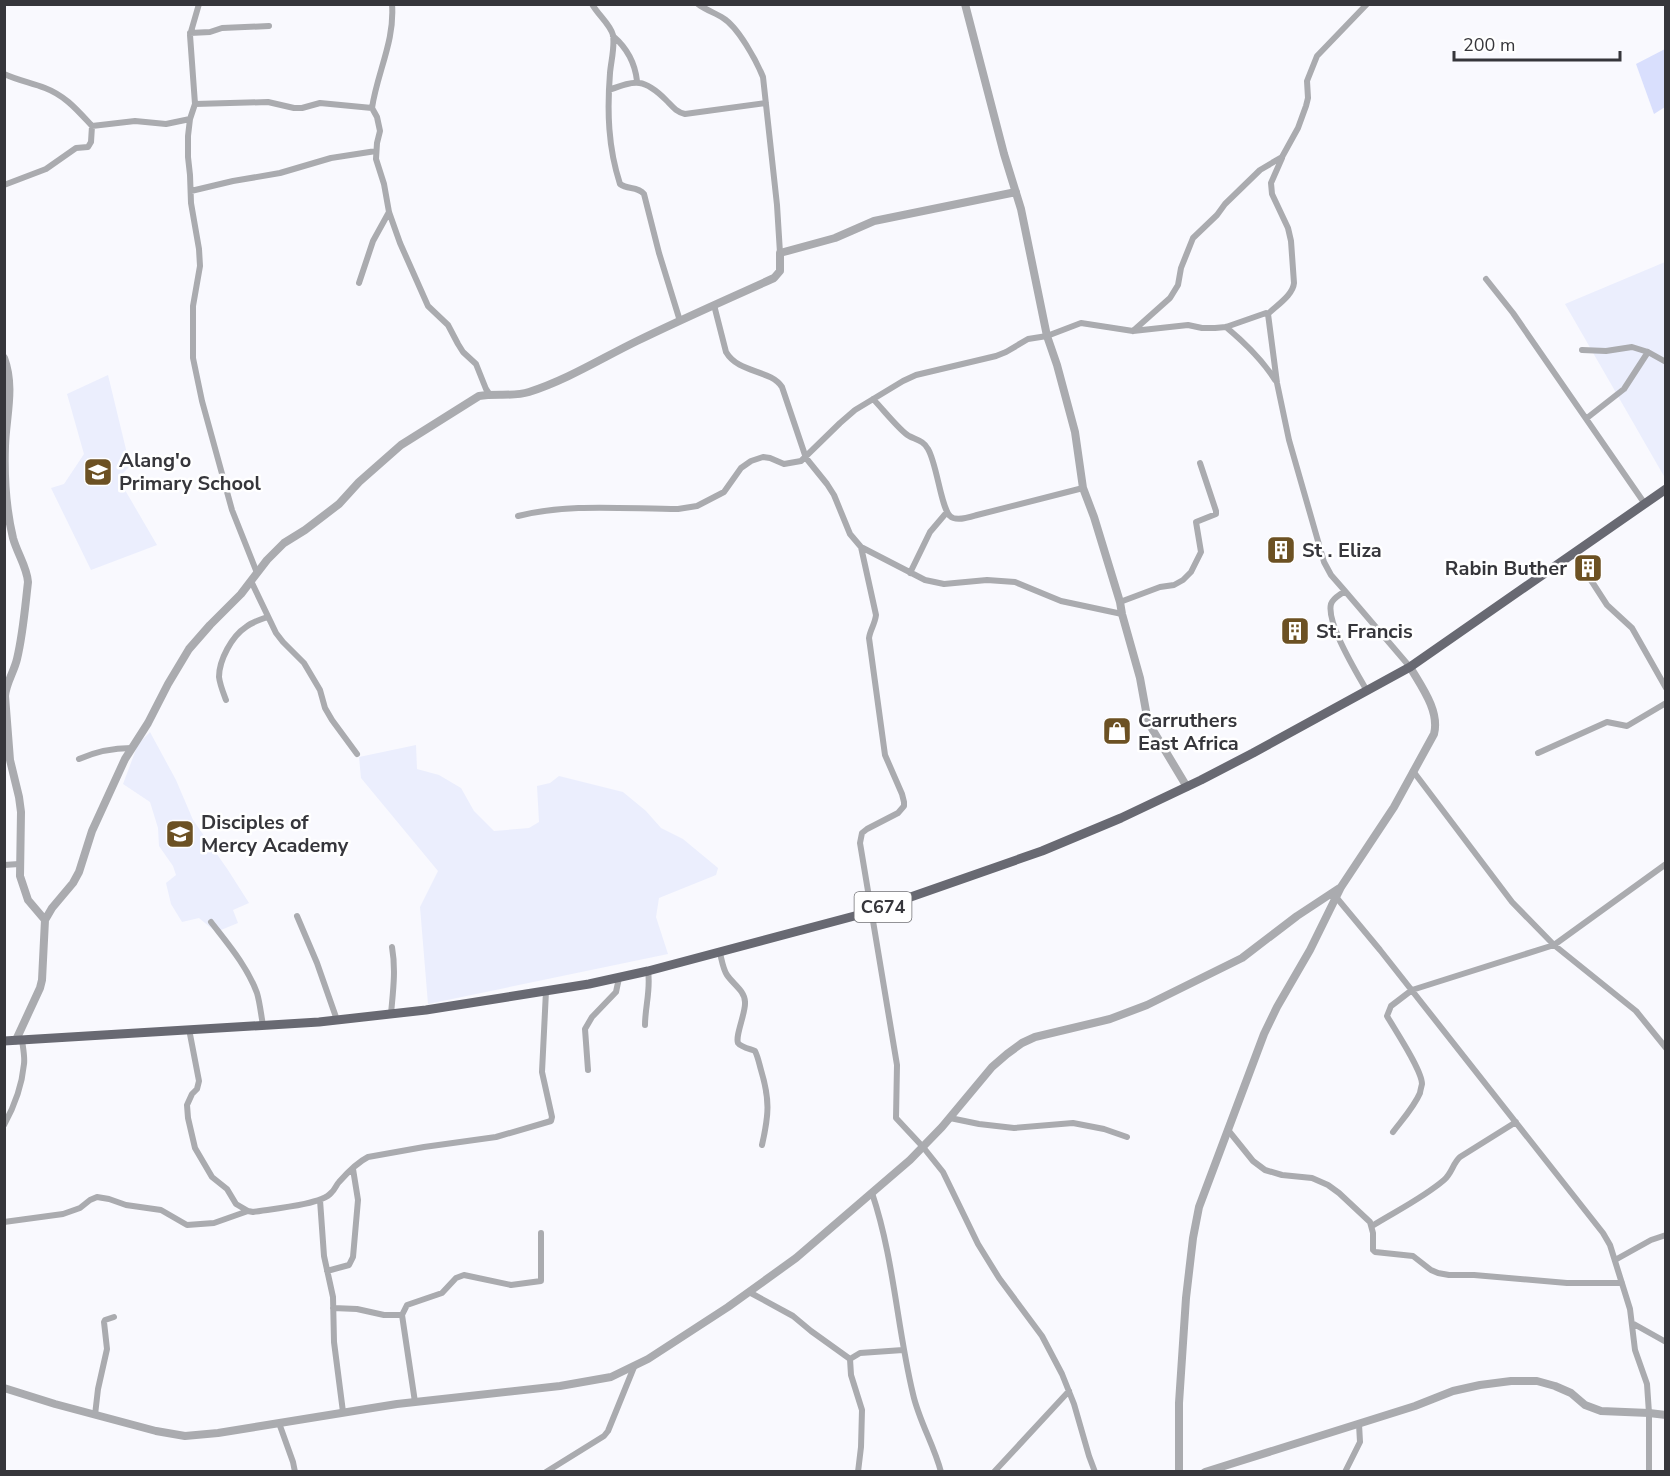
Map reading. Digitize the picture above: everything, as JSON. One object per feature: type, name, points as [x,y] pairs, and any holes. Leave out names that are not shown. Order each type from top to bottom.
[{"type":"main road","name":"C674","points":[[4,1041],[337,1020],[546,991],[648,971],[872,911],[1042,851],[1187,787],[1410,667],[1665,489]]},
{"type":"street","points":[[199,4],[190,33],[195,104],[188,136],[192,210],[200,266],[193,306],[192,339],[195,373],[232,510],[257,573]]},
{"type":"street","points":[[392,4],[393,22],[388,49],[372,108],[379,124],[376,159],[384,184],[389,212],[428,306],[448,325],[463,352],[476,364],[490,394]]},
{"type":"street","points":[[592,4],[610,28],[613,36],[608,130],[613,164],[620,184],[641,190],[644,194],[680,321]]},
{"type":"street","points":[[4,1125],[19,1087],[23,1068],[19,1040],[42,980],[45,920],[79,872],[92,831],[131,748],[148,723],[189,649],[210,624],[241,594],[284,543],[339,504],[359,482],[401,445],[479,396],[528,393],[778,275],[780,253],[777,205],[763,77],[748,49],[725,19],[698,4]]},
{"type":"street","points":[[964,4],[1021,209],[1047,336],[1075,432],[1083,488],[1120,602],[1140,678],[1148,722],[1187,787]]},
{"type":"street","points":[[518,516],[557,510],[678,509],[697,506],[724,492],[741,468],[751,461],[764,457],[784,464],[806,458],[812,449],[855,410],[916,375],[996,356],[1028,339],[1047,336],[1081,323],[1133,331],[1188,325],[1202,328],[1226,327],[1268,314],[1294,289],[1291,241],[1288,228],[1272,194],[1271,183],[1298,128],[1306,106],[1307,81],[1317,56],[1367,4]]},
{"type":"street","points":[[190,33],[210,32],[222,28],[269,26]]},
{"type":"street","points":[[613,36],[619,41],[633,63],[637,81]]},
{"type":"street","points":[[4,74],[55,93],[70,103],[92,126],[88,147],[76,148],[46,169],[4,185]]},
{"type":"street","points":[[609,90],[637,81],[650,87],[682,114],[766,103]]},
{"type":"street","points":[[195,104],[268,102],[302,108],[320,103],[372,108]]},
{"type":"street","points":[[92,126],[135,121],[166,124],[190,119]]},
{"type":"street","points":[[191,191],[280,173],[331,158],[376,151]]},
{"type":"street","points":[[1133,331],[1170,298],[1178,285],[1180,268],[1193,238],[1260,170],[1282,157]]},
{"type":"street","points":[[780,253],[835,238],[874,221],[1016,192]]},
{"type":"street","points":[[360,283],[373,241],[389,212]]},
{"type":"street","points":[[1486,279],[1513,313],[1645,504]]},
{"type":"street","points":[[714,305],[729,357],[736,364],[776,381],[782,387],[806,458],[827,483],[850,534],[861,547],[926,580],[944,584],[987,580],[1016,582],[1061,601],[1122,614]]},
{"type":"street","points":[[1179,1472],[1179,1403],[1193,1238],[1198,1207],[1264,1034],[1277,1007],[1310,950],[1341,887],[1394,807],[1435,729],[1431,707],[1410,667],[1344,591],[1324,562],[1289,440],[1277,383],[1268,314]]},
{"type":"street","points":[[1226,327],[1251,348],[1277,383]]},
{"type":"street","points":[[1582,350],[1606,351],[1632,347],[1648,352],[1665,362]]},
{"type":"street","points":[[1587,418],[1624,389],[1648,352]]},
{"type":"street","points":[[4,358],[10,377],[5,446],[9,539],[26,573],[28,582],[20,649],[15,670],[6,684],[7,751],[20,797],[20,876],[28,900],[45,920]]},
{"type":"street","points":[[873,399],[904,432],[924,443],[929,450],[937,471],[945,508],[953,518],[977,515],[1083,488]]},
{"type":"street","points":[[1120,602],[1160,587],[1174,585],[1191,572],[1201,552],[1196,522],[1216,514],[1200,463]]},
{"type":"street","points":[[910,573],[930,532],[947,512]]},
{"type":"street","points":[[861,547],[876,615],[869,638],[885,755],[904,802],[904,806],[898,813],[862,833],[860,843],[897,1065],[895,1113],[899,1122],[923,1146],[943,1173],[978,1245],[999,1278],[1042,1336],[1069,1391],[1095,1472]]},
{"type":"street","points":[[1574,554],[1607,605],[1632,628],[1665,688]]},
{"type":"street","points":[[251,582],[267,617],[283,642],[304,663],[320,690],[332,720],[357,754]]},
{"type":"street","points":[[1344,591],[1331,604],[1333,623],[1367,691]]},
{"type":"street","points":[[226,700],[219,674],[228,650],[235,637],[244,628],[267,617]]},
{"type":"street","points":[[1538,753],[1607,722],[1628,726],[1665,704]]},
{"type":"street","points":[[79,759],[118,748],[131,748]]},
{"type":"street","points":[[1413,771],[1512,902],[1554,945],[1636,1011],[1664,1045]]},
{"type":"street","points":[[4,865],[19,864]]},
{"type":"street","points":[[1393,1132],[1414,1103],[1422,1084],[1421,1077],[1387,1016],[1391,1006],[1412,990],[1554,945],[1665,864]]},
{"type":"street","points":[[4,1388],[95,1415],[185,1436],[218,1433],[415,1402],[592,1382],[611,1377],[658,1353],[796,1258],[910,1160],[950,1118],[992,1067],[1022,1043],[1035,1037],[1110,1019],[1147,1005],[1242,958],[1297,916],[1341,887]]},
{"type":"street","points":[[1336,897],[1516,1122],[1610,1245],[1632,1323],[1635,1350],[1647,1384],[1649,1472]]},
{"type":"street","points":[[297,916],[337,1020]]},
{"type":"street","points":[[211,922],[235,952],[245,969],[256,993],[263,1025]]},
{"type":"street","points":[[391,1014],[394,980],[392,947]]},
{"type":"street","points":[[720,953],[723,968],[744,996],[745,1006],[737,1037],[738,1043],[755,1051],[768,1098],[768,1116],[762,1145]]},
{"type":"street","points":[[645,1025],[648,971]]},
{"type":"street","points":[[588,1070],[585,1029],[592,1017],[616,992],[619,978]]},
{"type":"street","points":[[189,1029],[199,1081],[187,1105],[195,1148],[212,1177],[227,1189],[236,1204],[253,1212],[320,1200],[331,1193],[353,1169],[368,1158],[496,1137],[551,1121],[542,1072],[546,991]]},
{"type":"street","points":[[950,1118],[1014,1128],[1073,1123],[1104,1129],[1127,1137]]},
{"type":"street","points":[[1372,1226],[1431,1190],[1448,1177],[1456,1160],[1516,1122]]},
{"type":"street","points":[[1228,1130],[1253,1161],[1265,1170],[1282,1175],[1312,1178],[1328,1185],[1347,1200],[1370,1222],[1375,1252],[1413,1256],[1438,1274],[1546,1282],[1622,1283]]},
{"type":"street","points":[[327,1271],[349,1265],[353,1257],[358,1200],[353,1169]]},
{"type":"street","points":[[872,1193],[886,1240],[903,1350],[916,1405],[942,1472]]},
{"type":"street","points":[[4,1222],[63,1214],[80,1208],[97,1197],[109,1198],[126,1205],[162,1209],[187,1225],[214,1223],[248,1211]]},
{"type":"street","points":[[320,1200],[343,1412]]},
{"type":"street","points":[[415,1402],[402,1315],[407,1305],[442,1293],[456,1278],[464,1275],[511,1285],[541,1281],[541,1233]]},
{"type":"street","points":[[1615,1260],[1665,1235]]},
{"type":"street","points":[[749,1292],[793,1316],[850,1359]]},
{"type":"street","points":[[333,1308],[357,1309],[384,1315],[402,1315]]},
{"type":"street","points":[[95,1415],[107,1349],[104,1322],[114,1317]]},
{"type":"street","points":[[1632,1323],[1665,1342]]},
{"type":"street","points":[[850,1359],[860,1353],[903,1350]]},
{"type":"street","points":[[850,1359],[851,1375],[862,1410],[858,1472]]},
{"type":"street","points":[[546,1472],[604,1436],[634,1367]]},
{"type":"street","points":[[1205,1472],[1480,1384],[1537,1381],[1571,1393],[1585,1405],[1601,1411],[1665,1415]]},
{"type":"street","points":[[994,1472],[1069,1391]]},
{"type":"street","points":[[279,1423],[295,1472]]},
{"type":"street","points":[[1345,1472],[1360,1442],[1359,1424]]},
{"type":"shaded area","points":[[1665,49],[1665,107],[1654,114],[1636,64]]},
{"type":"shaded area","points":[[1665,262],[1665,478],[1565,304]]},
{"type":"shaded area","name":"Alang'o Primary School","points":[[108,375],[130,466],[118,478],[157,545],[91,570],[51,488],[64,484],[84,454],[67,394]]},
{"type":"shaded area","name":"Disciples of Mercy Academy","points":[[150,732],[176,780],[193,820],[249,903],[233,910],[238,923],[216,932],[199,918],[182,922],[171,904],[166,883],[176,875],[173,866],[159,846],[158,828],[150,802],[123,784],[138,744]]},
{"type":"shaded area","points":[[416,745],[417,769],[439,775],[461,788],[474,811],[494,831],[529,828],[539,822],[537,786],[550,783],[559,776],[623,792],[646,811],[661,828],[683,839],[718,868],[716,875],[659,898],[656,917],[668,954],[428,1004],[420,907],[438,871],[361,778],[359,757]]},
{"type":"place","name":"Alang'o Primary School","points":[[98,472]]},
{"type":"place","name":"St . Eliza","points":[[1281,550]]},
{"type":"place","name":"Rabin Buther","points":[[1588,568]]},
{"type":"place","name":"St. Francis","points":[[1295,631]]},
{"type":"place","name":"Carruthers East Africa","points":[[1117,731]]},
{"type":"place","name":"Disciples of Mercy Academy","points":[[180,834]]}]
